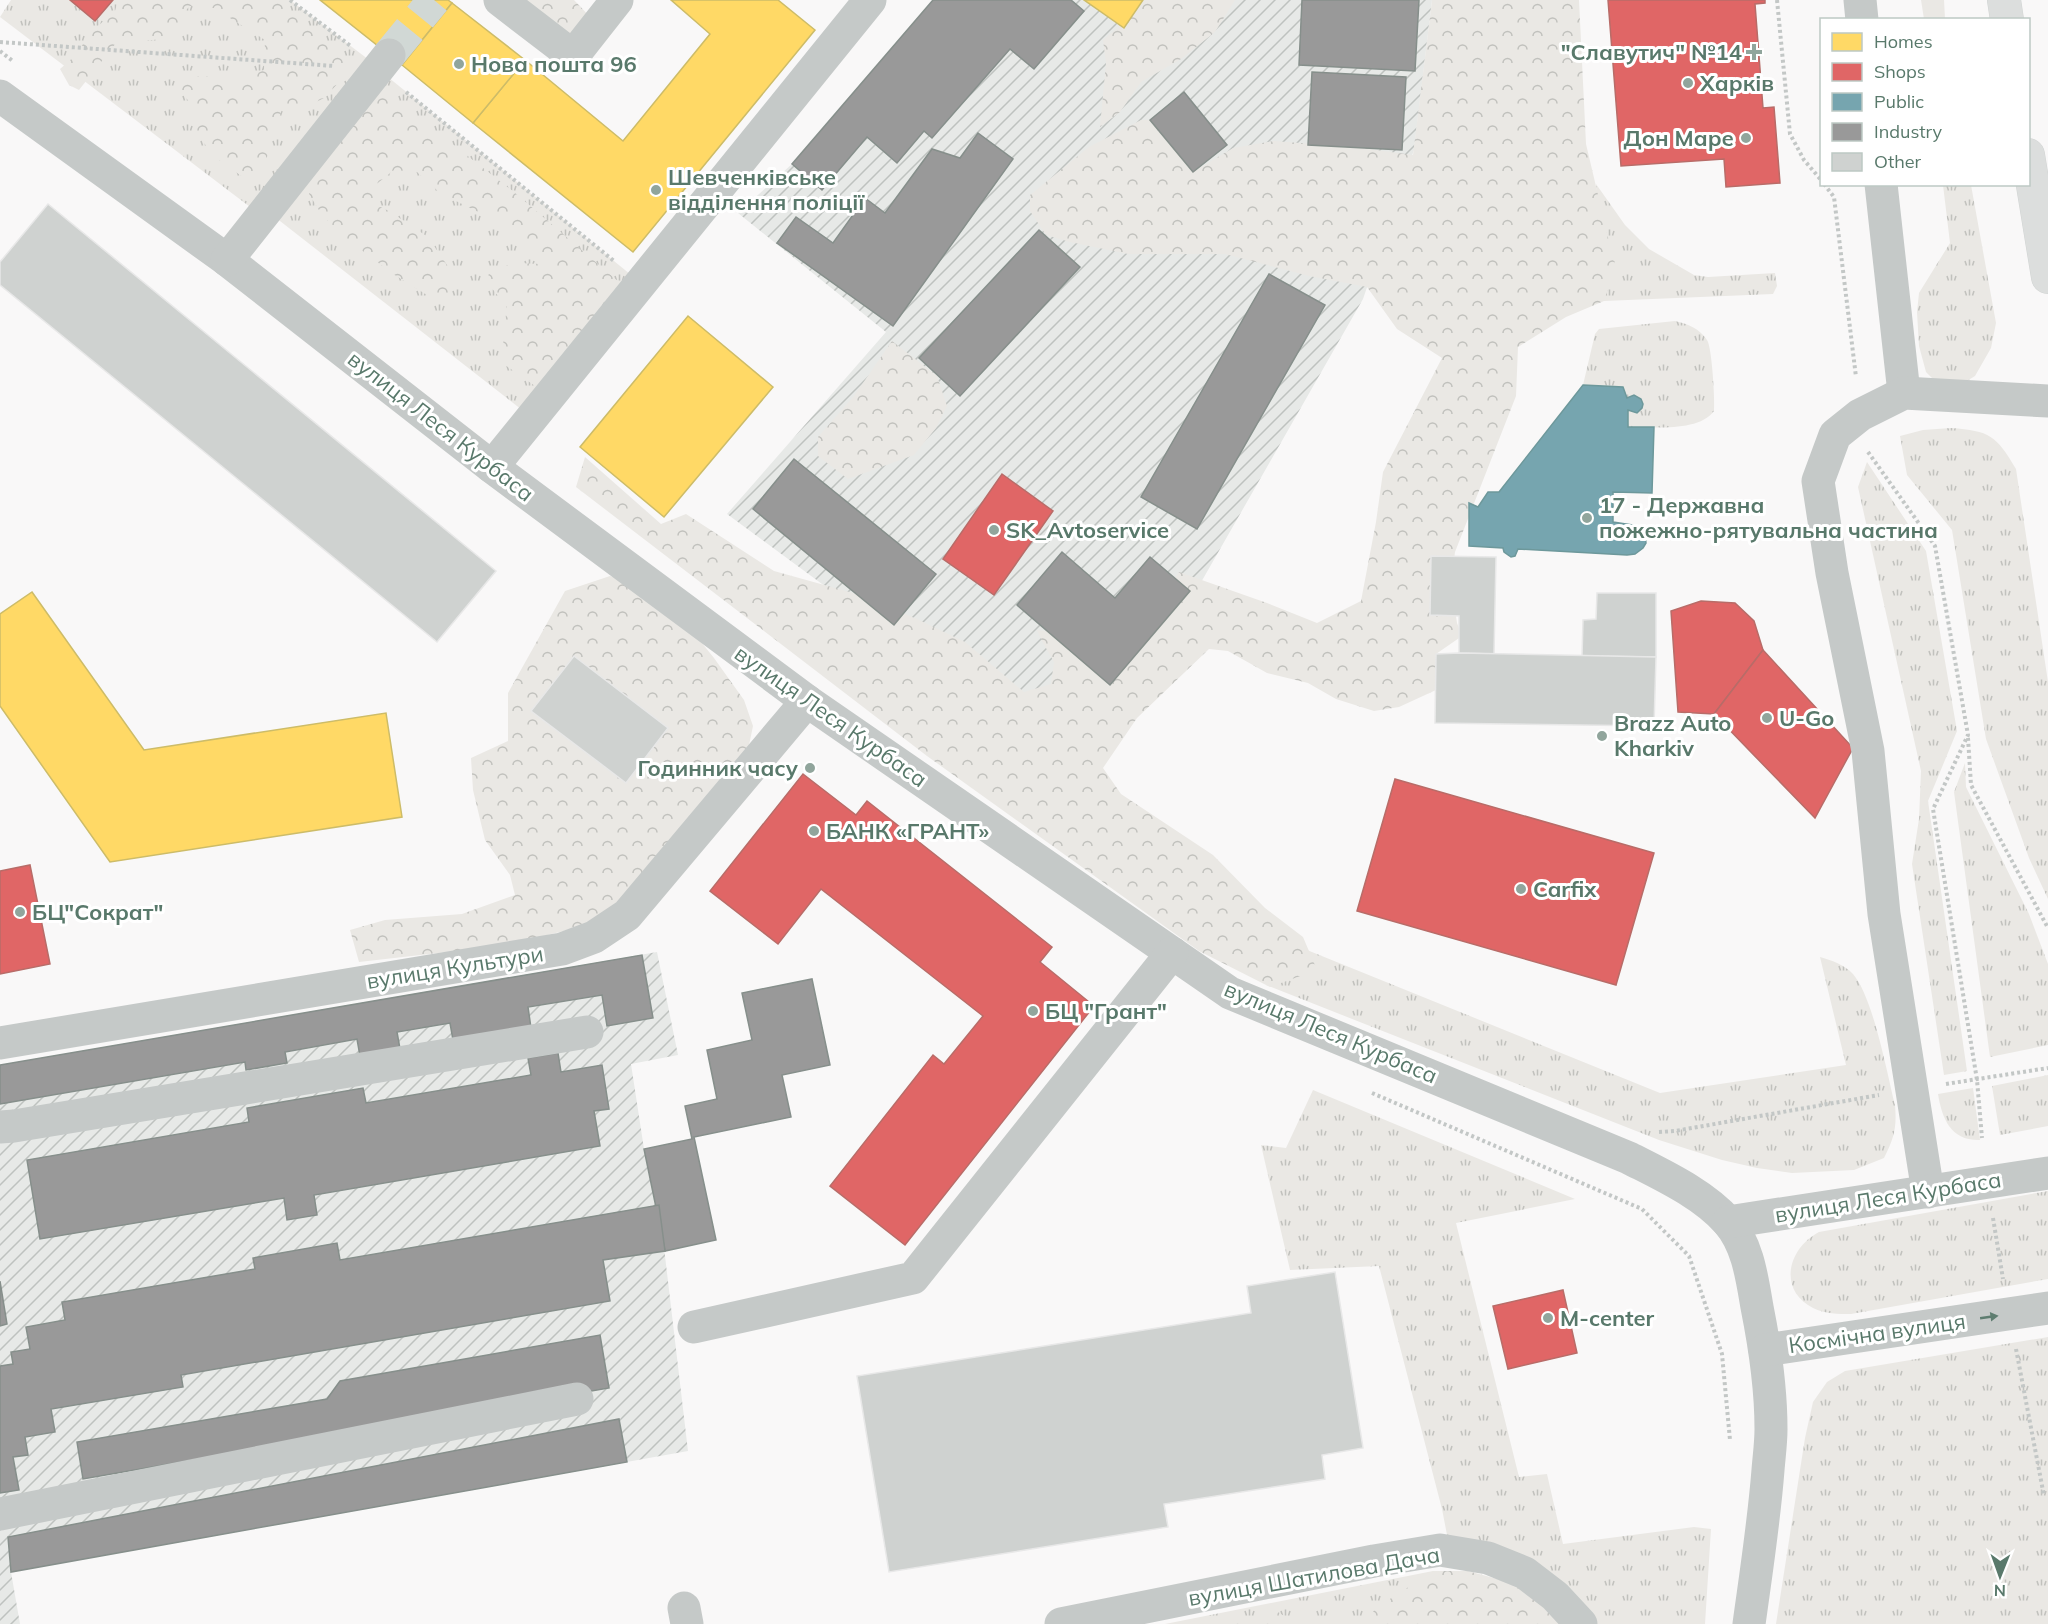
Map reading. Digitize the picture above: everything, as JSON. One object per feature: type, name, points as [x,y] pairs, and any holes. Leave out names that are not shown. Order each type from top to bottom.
[{"type":"main road","points":[[2004,0],[2007,18]]},
{"type":"main road","points":[[2030,167],[2048,277]]},
{"type":"street","points":[[500,0],[573,56],[617,0]]},
{"type":"street","points":[[1860,0],[1862,18]]},
{"type":"street","points":[[492,466],[641,283],[858,4]]},
{"type":"street","points":[[227,260],[385,62]]},
{"type":"street","name":"вулиця Леся Курбаса","points":[[0,96],[227,260],[492,466],[807,702],[1230,993],[1629,1158],[1671,1180],[1704,1202],[1728,1222],[1741,1243],[1750,1265],[1765,1350]]},
{"type":"street","points":[[1881,186],[1904,393]]},
{"type":"street","points":[[1928,1192],[1884,914],[1868,751],[1832,573],[1818,481],[1835,435],[1860,415],[1904,393],[2048,401]]},
{"type":"street","name":"вулиця Культури","points":[[0,1043],[561,949],[594,937],[627,915],[807,702]]},
{"type":"street","points":[[694,1327],[913,1278],[1172,952]]},
{"type":"street","points":[[0,1126],[14,1126],[587,1032]]},
{"type":"street","name":"вулиця Леся Курбаса","points":[[1728,1222],[2048,1173]]},
{"type":"street","name":"Космічна вулиця","points":[[1749,1624],[1765,1514],[1771,1430],[1765,1350],[2048,1308]]},
{"type":"street","points":[[0,1514],[577,1399]]},
{"type":"street","name":"вулиця Шатилова Дача","points":[[1061,1624],[1362,1563],[1440,1550],[1488,1558],[1525,1573],[1555,1596],[1581,1624]]},
{"type":"path","points":[[290,0],[385,62]]},
{"type":"path","points":[[1777,0],[1790,134],[1804,160],[1820,179]]},
{"type":"path","points":[[0,42],[385,62]]},
{"type":"path","points":[[0,51],[19,66]]},
{"type":"path","points":[[385,62],[383,73],[641,283]]},
{"type":"path","points":[[1825,186],[1834,197],[1865,448],[1935,546],[1968,735],[1971,785],[2048,928]]},
{"type":"path","points":[[1968,735],[1933,809],[1977,1080],[1982,1138]]},
{"type":"path","points":[[1977,1080],[2048,1068]]},
{"type":"path","points":[[1654,1132],[1674,1131],[1911,1090]]},
{"type":"path","points":[[1611,1196],[1642,1209],[1689,1256],[1722,1354],[1730,1440]]},
{"type":"path","points":[[1991,1212],[2005,1285]]},
{"type":"path","points":[[2014,1342],[2044,1496]]},
{"type":"shaded area","points":[[933,0],[1432,0],[1414,150],[1363,299],[1088,780],[727,514],[886,332],[738,213],[792,164]]},
{"type":"shaded area","points":[[657,952],[678,1055],[631,1064],[644,1149],[659,1205],[688,1451],[11,1572],[20,1624],[0,1624],[0,1065]]},
{"type":"green space","points":[[11,0],[290,0],[381,69],[266,219],[0,17]]},
{"type":"green space","points":[[118,0],[278,0],[350,60],[343,78],[324,98],[306,107],[282,109],[262,173],[247,180],[212,155],[197,132],[193,106],[180,91],[188,78],[201,76],[240,79],[264,70],[265,40],[214,8],[190,6],[180,16],[176,38],[116,43],[79,90],[69,85],[60,69],[76,55],[90,33],[115,11]]},
{"type":"green space","points":[[483,0],[574,0],[593,20],[575,41],[509,24]]},
{"type":"green space","points":[[1134,0],[1235,0],[1215,32],[1181,59],[1141,82],[1120,112],[1100,127],[1106,63],[1103,40],[1131,17]]},
{"type":"green space","points":[[1432,0],[1579,0],[1586,144],[1615,267],[1604,301],[1566,317],[1518,347],[1516,396],[1455,552],[1451,583],[1457,623],[1462,636],[1436,654],[1436,690],[1399,707],[1374,711],[1336,699],[1308,683],[1267,673],[1228,651],[1209,649],[1137,718],[1103,768],[1121,794],[1213,855],[1265,908],[1303,937],[1317,970],[1270,987],[1199,951],[927,756],[576,487],[585,457],[661,524],[686,514],[774,571],[853,593],[917,619],[965,642],[1024,692],[1051,684],[1054,662],[1037,630],[1070,634],[1143,627],[1179,572],[1317,623],[1361,601],[1383,472],[1442,358],[1397,329],[1367,287],[1309,276],[1225,254],[1128,254],[1070,242],[1046,235],[1030,211],[1030,195],[1089,147],[1141,120],[1150,120],[1193,172],[1233,148],[1274,141],[1354,147],[1413,155]]},
{"type":"green space","points":[[1921,0],[1944,0],[1945,18],[1924,18]]},
{"type":"green space","points":[[383,73],[641,283],[531,417],[271,214]]},
{"type":"green space","points":[[381,93],[405,107],[514,192],[626,288],[548,382],[535,386],[505,365],[503,337],[507,307],[486,281],[491,269],[518,263],[541,264],[525,244],[488,217],[440,193],[417,172],[394,170],[374,186],[376,205],[428,237],[451,271],[451,295],[427,295],[393,274],[347,239],[322,215],[309,194],[314,160],[360,117]]},
{"type":"green space","points":[[1596,184],[1625,225],[1649,249],[1694,275],[1708,277],[1775,273],[1777,286],[1773,294],[1604,301]]},
{"type":"green space","points":[[1943,186],[1971,186],[1996,323],[1991,348],[1975,376],[1962,384],[1938,384],[1926,372],[1919,346],[1917,312],[1919,293],[1950,243]]},
{"type":"green space","points":[[1675,321],[1693,327],[1707,340],[1712,363],[1714,411],[1707,418],[1687,425],[1628,427],[1627,410],[1583,385],[1595,334],[1599,329]]},
{"type":"green space","points":[[892,341],[937,376],[947,406],[936,428],[914,455],[848,479],[818,456],[818,437],[854,396]]},
{"type":"green space","points":[[1951,428],[1975,431],[1991,437],[2003,449],[2016,469],[2048,682],[2048,899],[2029,858],[1986,739],[1952,530],[1907,475],[1900,436],[1923,430]]},
{"type":"green space","points":[[1867,462],[1926,551],[1957,731],[1928,801],[1967,1071],[1944,1075],[1912,864],[1919,819],[1921,771],[1858,487]]},
{"type":"green space","points":[[610,576],[632,582],[685,622],[714,658],[744,700],[753,726],[748,750],[603,919],[500,946],[359,962],[350,930],[385,920],[462,914],[515,895],[510,875],[485,840],[473,790],[471,758],[508,741],[508,693],[565,591]]},
{"type":"green space","points":[[1965,763],[1966,787],[2029,914],[2048,964],[2048,1045],[1990,1057],[1954,792]]},
{"type":"green space","points":[[1307,950],[1660,1093],[1846,1065],[1820,957],[1824,958],[1850,971],[1867,1000],[1895,1105],[1896,1120],[1892,1139],[1884,1158],[1854,1170],[1792,1173],[1722,1160],[1659,1140],[1266,985]]},
{"type":"green space","points":[[2048,1075],[2048,1126],[2000,1135],[1992,1086]]},
{"type":"green space","points":[[1973,1088],[1980,1140],[1962,1137],[1950,1127],[1942,1112],[1938,1094]]},
{"type":"green space","points":[[1313,1090],[1575,1199],[1456,1223],[1519,1477],[1547,1474],[1563,1544],[1694,1527],[1711,1529],[1705,1624],[1597,1624],[1448,1540],[1379,1266],[1290,1270],[1261,1145],[1286,1148]]},
{"type":"green space","points":[[2048,1191],[2048,1279],[1851,1314],[1832,1313],[1813,1308],[1802,1300],[1791,1281],[1794,1259],[1808,1239],[1819,1232]]},
{"type":"green space","points":[[2048,1337],[2048,1624],[1776,1624],[1805,1438],[1813,1402],[1827,1382],[1845,1371]]},
{"type":"green space","points":[[1433,1571],[1448,1624],[1165,1624]]},
{"type":"green space","points":[[1433,1571],[1468,1571],[1512,1583],[1571,1624],[1364,1624],[1376,1608]]},
{"type":"green space","points":[[1278,1612],[1296,1624],[1218,1624]]},
{"type":"building: Homes","points":[[320,0],[448,0],[452,3],[402,65]]},
{"type":"building: Homes","points":[[671,0],[778,0],[815,30],[633,252],[473,123],[525,60],[623,141],[710,34]]},
{"type":"building: Homes","points":[[1084,0],[1143,0],[1124,28]]},
{"type":"building: Homes","points":[[452,3],[525,60],[473,123],[402,65]]},
{"type":"building: Homes","points":[[688,316],[773,387],[664,517],[580,447]]},
{"type":"building: Homes","points":[[32,592],[144,750],[386,713],[402,817],[110,862],[0,706],[0,614]]},
{"type":"building: Shops","points":[[70,0],[113,0],[95,21]]},
{"type":"building: Shops","name":"Харків","points":[[1608,0],[1765,0],[1765,3],[1755,4],[1763,108],[1774,107],[1780,183],[1726,187],[1724,159],[1621,166]]},
{"type":"building: Shops","points":[[1002,474],[1053,511],[994,595],[943,559]]},
{"type":"building: Shops","points":[[1701,601],[1735,603],[1754,621],[1763,650],[1714,714],[1678,712],[1671,611]]},
{"type":"building: Shops","points":[[1763,650],[1853,748],[1815,818],[1714,714]]},
{"type":"building: Shops","name":"БЦ \"Грант\"","points":[[803,774],[856,815],[867,801],[1052,947],[1040,962],[1094,1006],[905,1245],[830,1186],[933,1055],[944,1064],[983,1016],[821,889],[778,944],[710,891]]},
{"type":"building: Shops","points":[[1395,779],[1654,853],[1616,985],[1357,911]]},
{"type":"building: Shops","name":"БЦ\"Сократ\"","points":[[30,865],[50,964],[0,974],[0,871]]},
{"type":"building: Shops","points":[[1563,1290],[1577,1353],[1508,1369],[1493,1306]]},
{"type":"building: Public","points":[[1583,385],[1623,387],[1627,398],[1634,395],[1641,399],[1643,404],[1637,413],[1628,410],[1628,427],[1654,427],[1652,493],[1613,492],[1613,522],[1639,526],[1645,534],[1646,543],[1643,548],[1635,554],[1627,555],[1518,549],[1515,556],[1511,557],[1504,552],[1503,548],[1469,546],[1469,503],[1478,507],[1488,492],[1499,492]]},
{"type":"building: Industry","points":[[933,0],[1071,0],[1084,11],[1034,69],[1010,49],[932,138],[924,131],[897,163],[867,137],[822,190],[792,164]]},
{"type":"building: Industry","points":[[1302,0],[1419,0],[1415,71],[1299,65]]},
{"type":"building: Industry","points":[[1312,72],[1406,77],[1402,150],[1308,145]]},
{"type":"building: Industry","points":[[1184,92],[1227,145],[1193,172],[1150,120]]},
{"type":"building: Industry","points":[[978,133],[1013,159],[893,326],[777,243],[796,217],[833,243],[865,198],[885,213],[932,149],[960,158]]},
{"type":"building: Industry","points":[[1039,230],[1080,267],[960,396],[919,358]]},
{"type":"building: Industry","points":[[1269,274],[1325,305],[1197,529],[1141,497]]},
{"type":"building: Industry","points":[[794,459],[936,574],[894,625],[753,509]]},
{"type":"building: Industry","points":[[1062,552],[1115,598],[1150,557],[1190,591],[1110,685],[1017,605]]},
{"type":"building: Industry","points":[[642,955],[653,1018],[607,1026],[602,995],[528,1007],[531,1028],[453,1040],[450,1023],[397,1032],[400,1049],[360,1056],[357,1039],[285,1052],[287,1063],[246,1070],[245,1062],[0,1104],[0,1065]]},
{"type":"building: Industry","points":[[812,979],[830,1065],[782,1075],[791,1117],[694,1137],[716,1240],[665,1251],[644,1149],[692,1139],[685,1106],[717,1099],[707,1050],[752,1040],[742,993]]},
{"type":"building: Industry","points":[[558,1053],[561,1072],[602,1065],[609,1109],[594,1111],[600,1146],[314,1195],[317,1215],[287,1220],[284,1198],[40,1239],[27,1160],[249,1122],[247,1108],[363,1088],[366,1103],[531,1075],[528,1058]]},
{"type":"building: Industry","points":[[659,1205],[665,1251],[603,1260],[610,1301],[181,1375],[183,1387],[51,1409],[55,1432],[25,1437],[28,1455],[13,1457],[19,1490],[0,1493],[0,1366],[13,1364],[11,1352],[30,1349],[26,1327],[65,1320],[62,1302],[255,1269],[253,1258],[337,1243],[340,1260]]},
{"type":"building: Industry","points":[[0,1281],[7,1324],[0,1326]]},
{"type":"building: Industry","points":[[600,1335],[609,1388],[83,1479],[77,1442],[327,1399],[340,1381]]},
{"type":"building: Industry","points":[[619,1419],[627,1462],[11,1572],[8,1537]]},
{"type":"building: Other","points":[[48,204],[496,571],[437,642],[0,285],[0,262]]},
{"type":"building: Other","points":[[1431,556],[1496,557],[1494,654],[1459,653],[1459,616],[1430,615]]},
{"type":"building: Other","points":[[1597,593],[1656,593],[1656,657],[1582,656],[1583,620],[1596,619]]},
{"type":"building: Other","points":[[1436,654],[1656,657],[1654,726],[1435,723]]},
{"type":"building: Other","points":[[574,656],[668,728],[626,783],[531,711]]},
{"type":"building: Other","points":[[1335,1272],[1363,1448],[1322,1455],[1325,1479],[1164,1504],[1168,1527],[889,1572],[857,1376],[1251,1313],[1247,1286]]},
{"type":"tunnel","points":[[389,55],[434,0]]},
{"type":"place","name":"\"Славутич\" №14","points":[[1754,52]]},
{"type":"place","name":"Нова пошта 96","points":[[459,64]]},
{"type":"place","name":"Харків","points":[[1688,83]]},
{"type":"place","name":"Дон Маре","points":[[1746,138]]},
{"type":"place","name":"Шевченківське відділення поліції","points":[[656,190]]},
{"type":"place","name":"17 - Державна пожежно-рятувальна частина","points":[[1587,518]]},
{"type":"place","name":"SK_Avtoservice","points":[[994,530]]},
{"type":"place","name":"U-Go","points":[[1767,718]]},
{"type":"place","name":"Brazz Auto Kharkiv","points":[[1602,736]]},
{"type":"place","name":"Годинник часу","points":[[810,768]]},
{"type":"place","name":"БАНК «ГРАНТ»","points":[[814,831]]},
{"type":"place","name":"Carfix","points":[[1521,889]]},
{"type":"place","name":"БЦ\"Сократ\"","points":[[20,912]]},
{"type":"place","name":"БЦ \"Грант\"","points":[[1033,1011]]},
{"type":"place","name":"M-center","points":[[1548,1318]]}]
